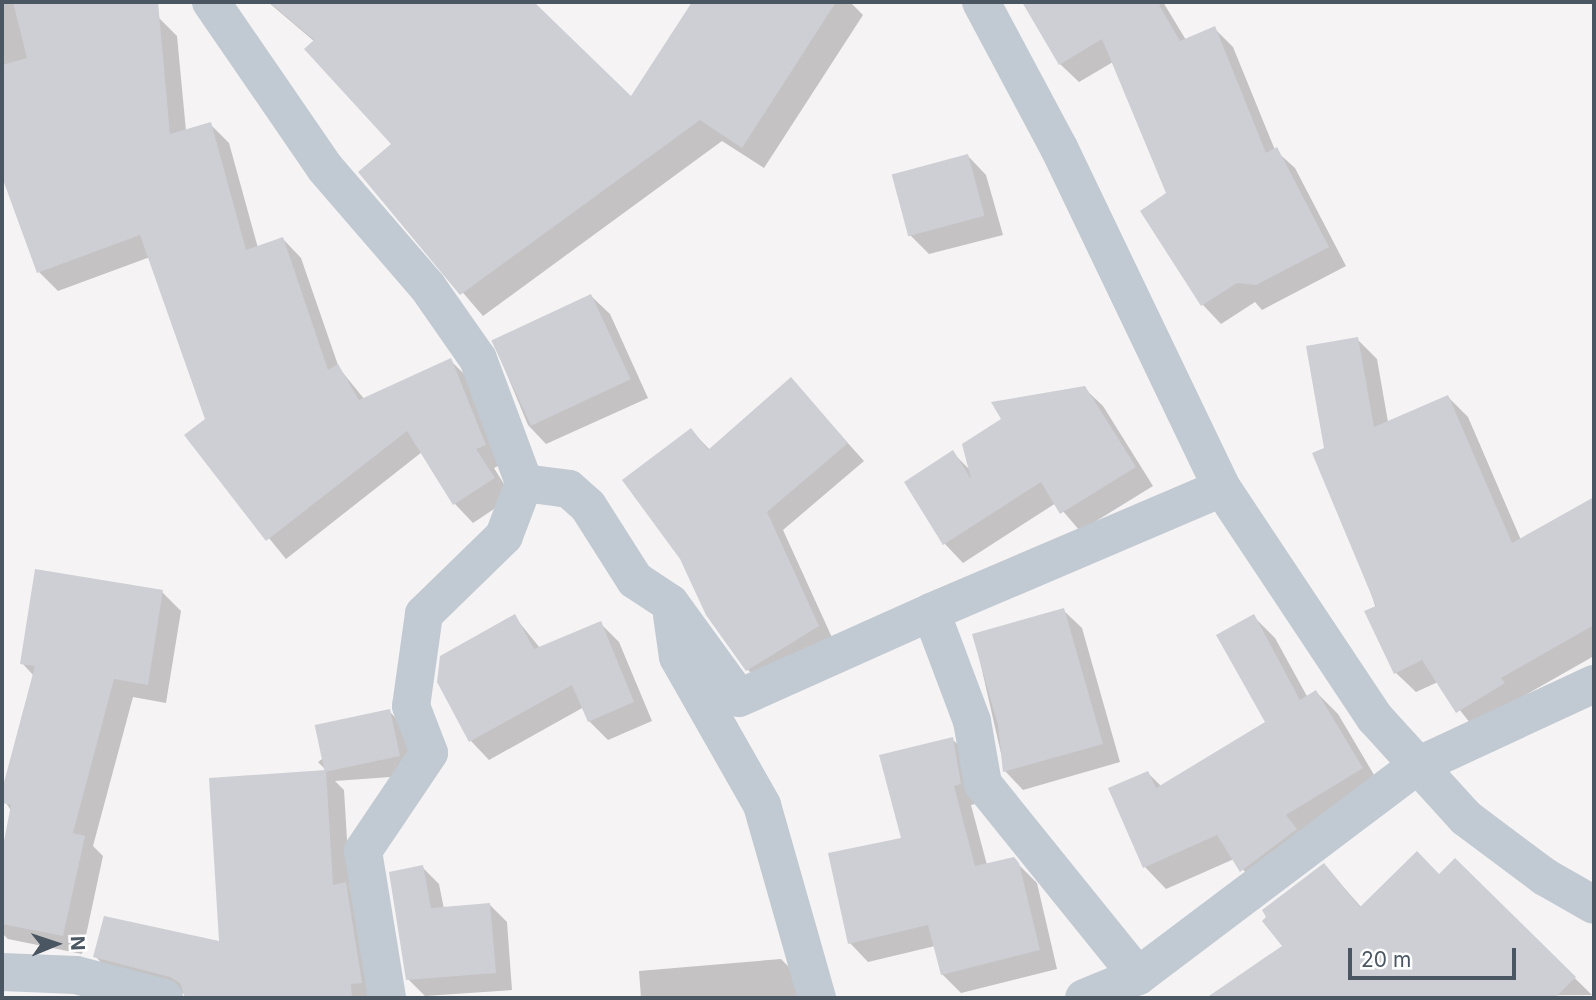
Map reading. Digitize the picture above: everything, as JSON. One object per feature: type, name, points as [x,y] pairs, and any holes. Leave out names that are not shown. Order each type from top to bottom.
[{"type":"street","points":[[211,2],[325,168],[427,286],[478,359],[524,483],[505,536],[424,614],[411,706],[429,753],[363,851],[387,998]]},
{"type":"street","points":[[981,2],[1065,160],[1222,488],[1375,718],[1415,767],[1466,818],[1545,877],[1594,905]]},
{"type":"street","points":[[524,483],[569,489],[588,506],[635,580],[670,603],[740,698],[931,612],[1222,488]]},
{"type":"street","points":[[670,603],[678,657],[762,805],[817,998]]},
{"type":"street","points":[[931,612],[972,721],[983,784],[1138,976]]},
{"type":"street","points":[[1084,998],[1138,976],[1415,767],[1594,684]]},
{"type":"street","points":[[2,972],[76,975],[164,998]]},
{"type":"building","points":[[13,2],[158,2],[170,134],[211,122],[246,250],[283,237],[328,370],[338,364],[359,400],[451,358],[486,445],[476,449],[495,478],[453,505],[407,431],[266,541],[184,435],[205,419],[140,235],[37,273],[2,177],[2,65],[27,58]]},
{"type":"building","points":[[269,2],[534,2],[631,96],[692,2],[836,2],[742,148],[700,120],[460,295],[358,172],[391,144],[304,49],[314,40]]},
{"type":"building","points":[[1022,2],[1165,2],[1159,5],[1180,41],[1215,26],[1266,153],[1277,147],[1329,247],[1256,285],[1237,283],[1201,306],[1140,211],[1166,193],[1102,39],[1059,65]]},
{"type":"building","points":[[968,154],[985,216],[908,236],[892,174]]},
{"type":"building","points":[[591,294],[631,379],[531,426],[491,340]]},
{"type":"building","points":[[1358,337],[1374,427],[1448,395],[1512,543],[1594,497],[1594,625],[1501,678],[1505,683],[1456,713],[1422,660],[1394,674],[1364,611],[1376,606],[1312,453],[1324,448],[1306,346]]},
{"type":"building","points":[[791,377],[848,443],[767,512],[819,626],[746,671],[706,615],[680,559],[622,480],[691,428],[708,450]]},
{"type":"building","points":[[1085,386],[1136,467],[1060,514],[1041,482],[943,545],[904,482],[953,450],[971,479],[962,444],[1001,419],[991,402]]},
{"type":"building","points":[[35,569],[163,590],[148,685],[114,679],[73,833],[85,836],[63,936],[2,924],[2,851],[11,805],[2,803],[2,790],[35,666],[20,664]]},
{"type":"building","points":[[1064,608],[1103,744],[1003,772],[998,725],[972,634]]},
{"type":"building","points":[[515,614],[534,649],[601,621],[634,702],[588,722],[572,685],[469,742],[437,682],[440,656]]},
{"type":"building","points":[[1254,614],[1300,700],[1316,690],[1363,768],[1286,815],[1297,829],[1240,872],[1217,835],[1143,868],[1108,788],[1148,771],[1156,788],[1265,722],[1216,635]]},
{"type":"building","points":[[390,709],[400,756],[325,772],[315,725]]},
{"type":"building","points":[[953,737],[961,784],[954,786],[975,866],[1014,857],[1019,863],[1040,950],[941,975],[928,925],[848,944],[828,853],[901,838],[879,755]]},
{"type":"building","points":[[326,770],[333,885],[346,882],[362,983],[351,984],[352,998],[185,998],[180,983],[170,977],[93,957],[104,916],[219,941],[209,778]]},
{"type":"building","points":[[1417,851],[1439,874],[1455,858],[1576,977],[1555,998],[1206,998],[1282,946],[1262,921],[1266,917],[1262,910],[1324,863],[1360,907]]},
{"type":"building","points":[[423,865],[431,908],[490,903],[496,973],[406,980],[389,872]]}]
